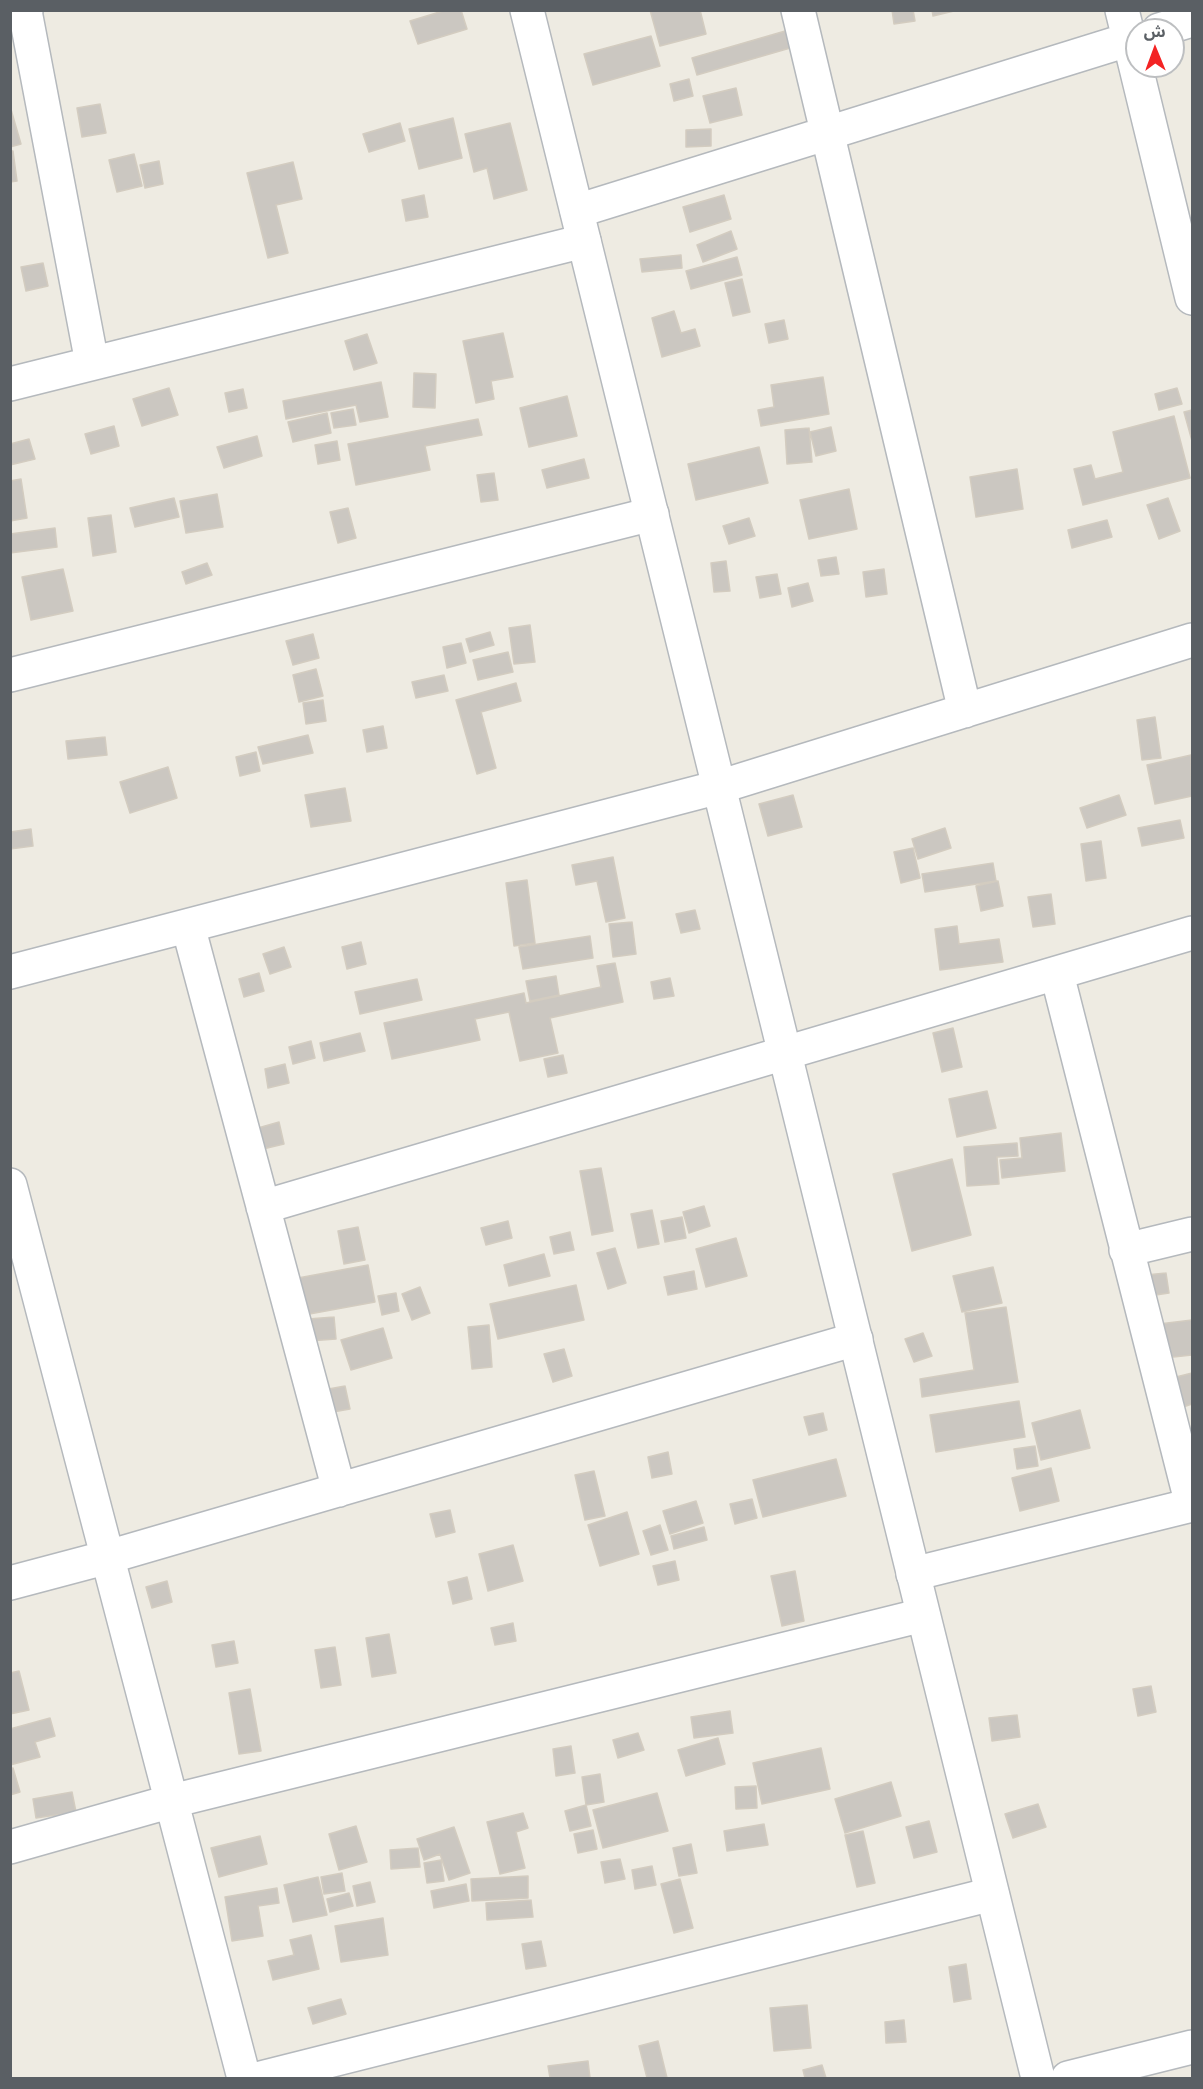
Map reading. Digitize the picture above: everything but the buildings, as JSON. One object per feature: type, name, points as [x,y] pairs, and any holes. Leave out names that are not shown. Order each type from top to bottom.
[{"type":"street","points":[[527,10],[1038,2079]]},
{"type":"street","points":[[798,10],[965,711]]},
{"type":"street","points":[[10,14],[26,11],[92,363]]},
{"type":"street","points":[[10,384],[581,226],[827,132],[1125,33]]},
{"type":"street","points":[[1147,78],[1192,298]]},
{"type":"street","points":[[10,675],[652,514]]},
{"type":"street","points":[[10,972],[719,787],[1192,640]]},
{"type":"street","points":[[188,926],[339,1490]]},
{"type":"street","points":[[263,1207],[785,1055],[1192,933]]},
{"type":"street","points":[[913,1574],[1192,1505],[1057,974]]},
{"type":"street","points":[[10,1185],[22,1274],[108,1557],[244,2079]]},
{"type":"street","points":[[1126,1250],[1192,1234]]},
{"type":"street","points":[[10,1583],[108,1557],[856,1339]]},
{"type":"street","points":[[10,1847],[172,1801],[923,1615]]},
{"type":"street","points":[[261,2079],[992,1894]]},
{"type":"street","points":[[1068,2079],[1192,2047]]}]
